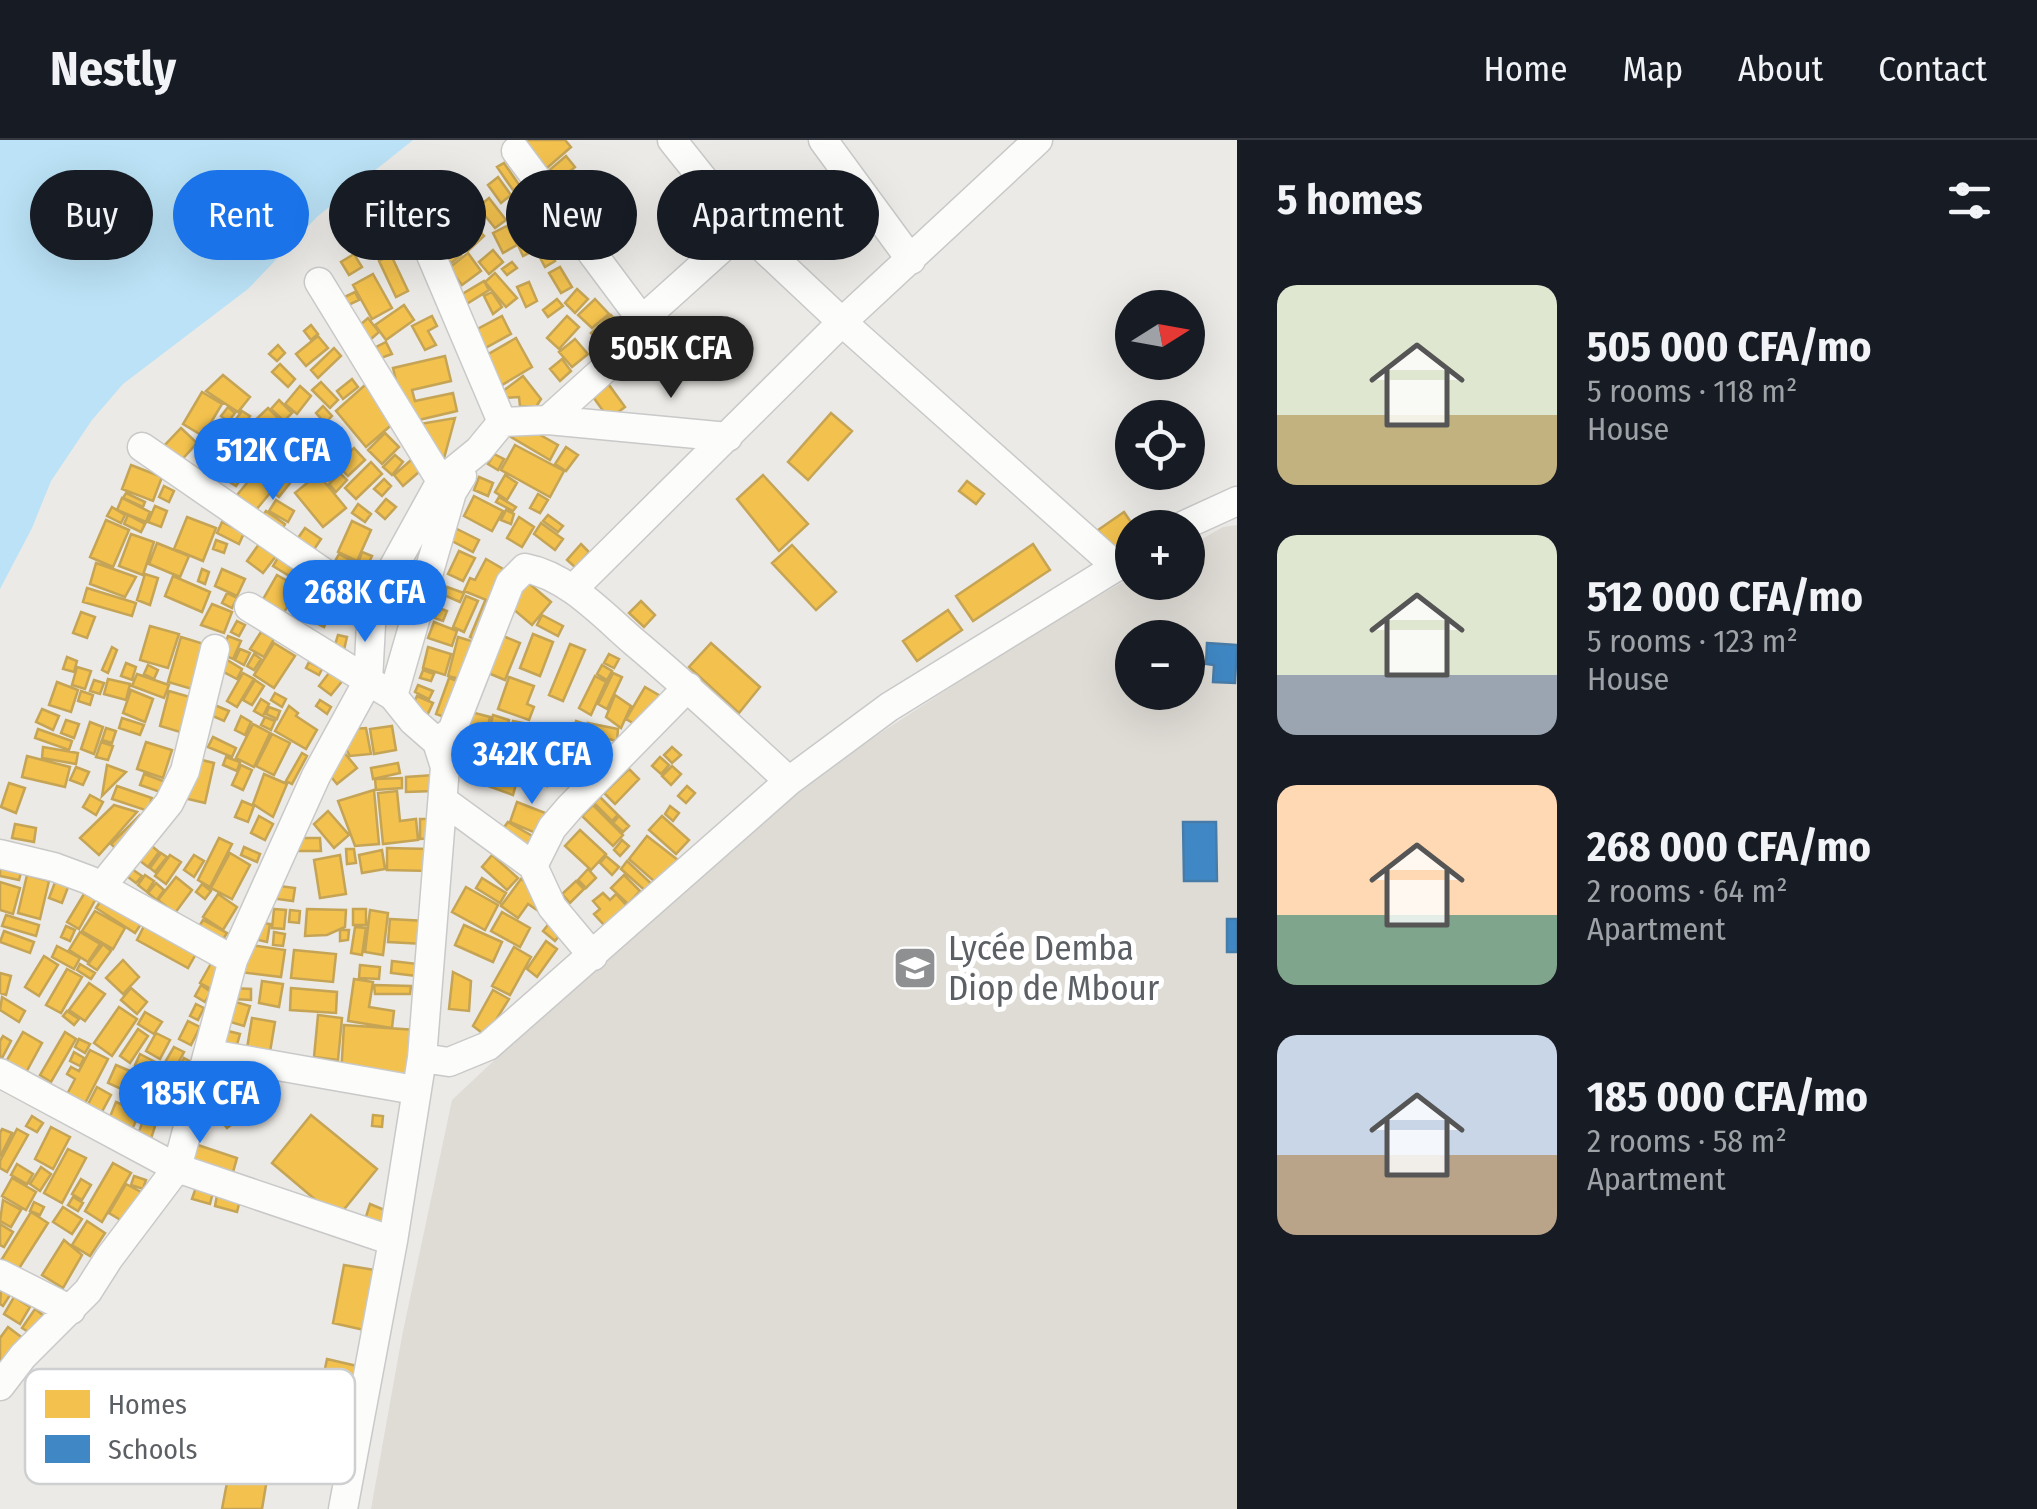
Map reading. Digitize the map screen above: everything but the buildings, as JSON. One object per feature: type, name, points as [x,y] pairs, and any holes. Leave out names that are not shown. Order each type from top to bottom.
[{"type":"street","points":[[672,140],[697,170]]},
{"type":"street","points":[[572,589],[842,322],[1038,140]]},
{"type":"street","points":[[835,146],[910,260]]},
{"type":"street","points":[[516,152],[642,320]]},
{"type":"street","points":[[433,260],[502,422]]},
{"type":"street","points":[[548,420],[610,364],[642,320],[709,260]]},
{"type":"street","points":[[777,260],[842,322],[1115,554]]},
{"type":"street","points":[[319,282],[441,481]]},
{"type":"street","points":[[393,696],[452,492],[502,422],[548,420],[728,437]]},
{"type":"street","points":[[142,447],[372,606]]},
{"type":"street","points":[[0,1386],[23,1356],[88,1291],[108,1258],[177,1168],[233,960],[316,776],[368,681],[372,606],[441,481],[480,450]]},
{"type":"street","points":[[1205,516],[1237,501]]},
{"type":"street","points":[[436,742],[452,731],[510,583],[524,568],[537,570],[572,589],[688,687],[790,782]]},
{"type":"street","points":[[422,1058],[449,1062],[488,1046],[790,782],[888,707],[1115,568]]},
{"type":"street","points":[[249,606],[393,696],[436,742],[444,767],[422,1058],[355,1445]]},
{"type":"street","points":[[102,887],[170,803],[184,771],[215,649]]},
{"type":"street","points":[[533,866],[552,828],[571,806],[688,687]]},
{"type":"street","points":[[444,801],[533,866],[552,907],[593,956]]},
{"type":"street","points":[[0,854],[54,867],[102,887],[233,960]]},
{"type":"street","points":[[210,1054],[415,1090]]},
{"type":"street","points":[[0,1073],[177,1168],[393,1241]]},
{"type":"street","points":[[0,1274],[71,1310]]},
{"type":"street","points":[[343,1509],[348,1484]]},
{"type":"shaded area","name":"Lycée Demba Diop de Mbour","points":[[1237,525],[1237,1509],[371,1509],[402,1336],[452,1100],[734,835],[833,764],[1040,629],[1115,587],[1115,600],[1205,600],[1205,537],[1223,527]]},
{"type":"water","points":[[0,140],[413,140],[376,170],[329,170],[329,207],[309,225],[309,170],[173,170],[173,260],[276,260],[248,289],[123,384],[92,420],[51,481],[0,589]]},
{"type":"place","name":"Lycée Demba Diop de Mbour","points":[[915,968]]}]
